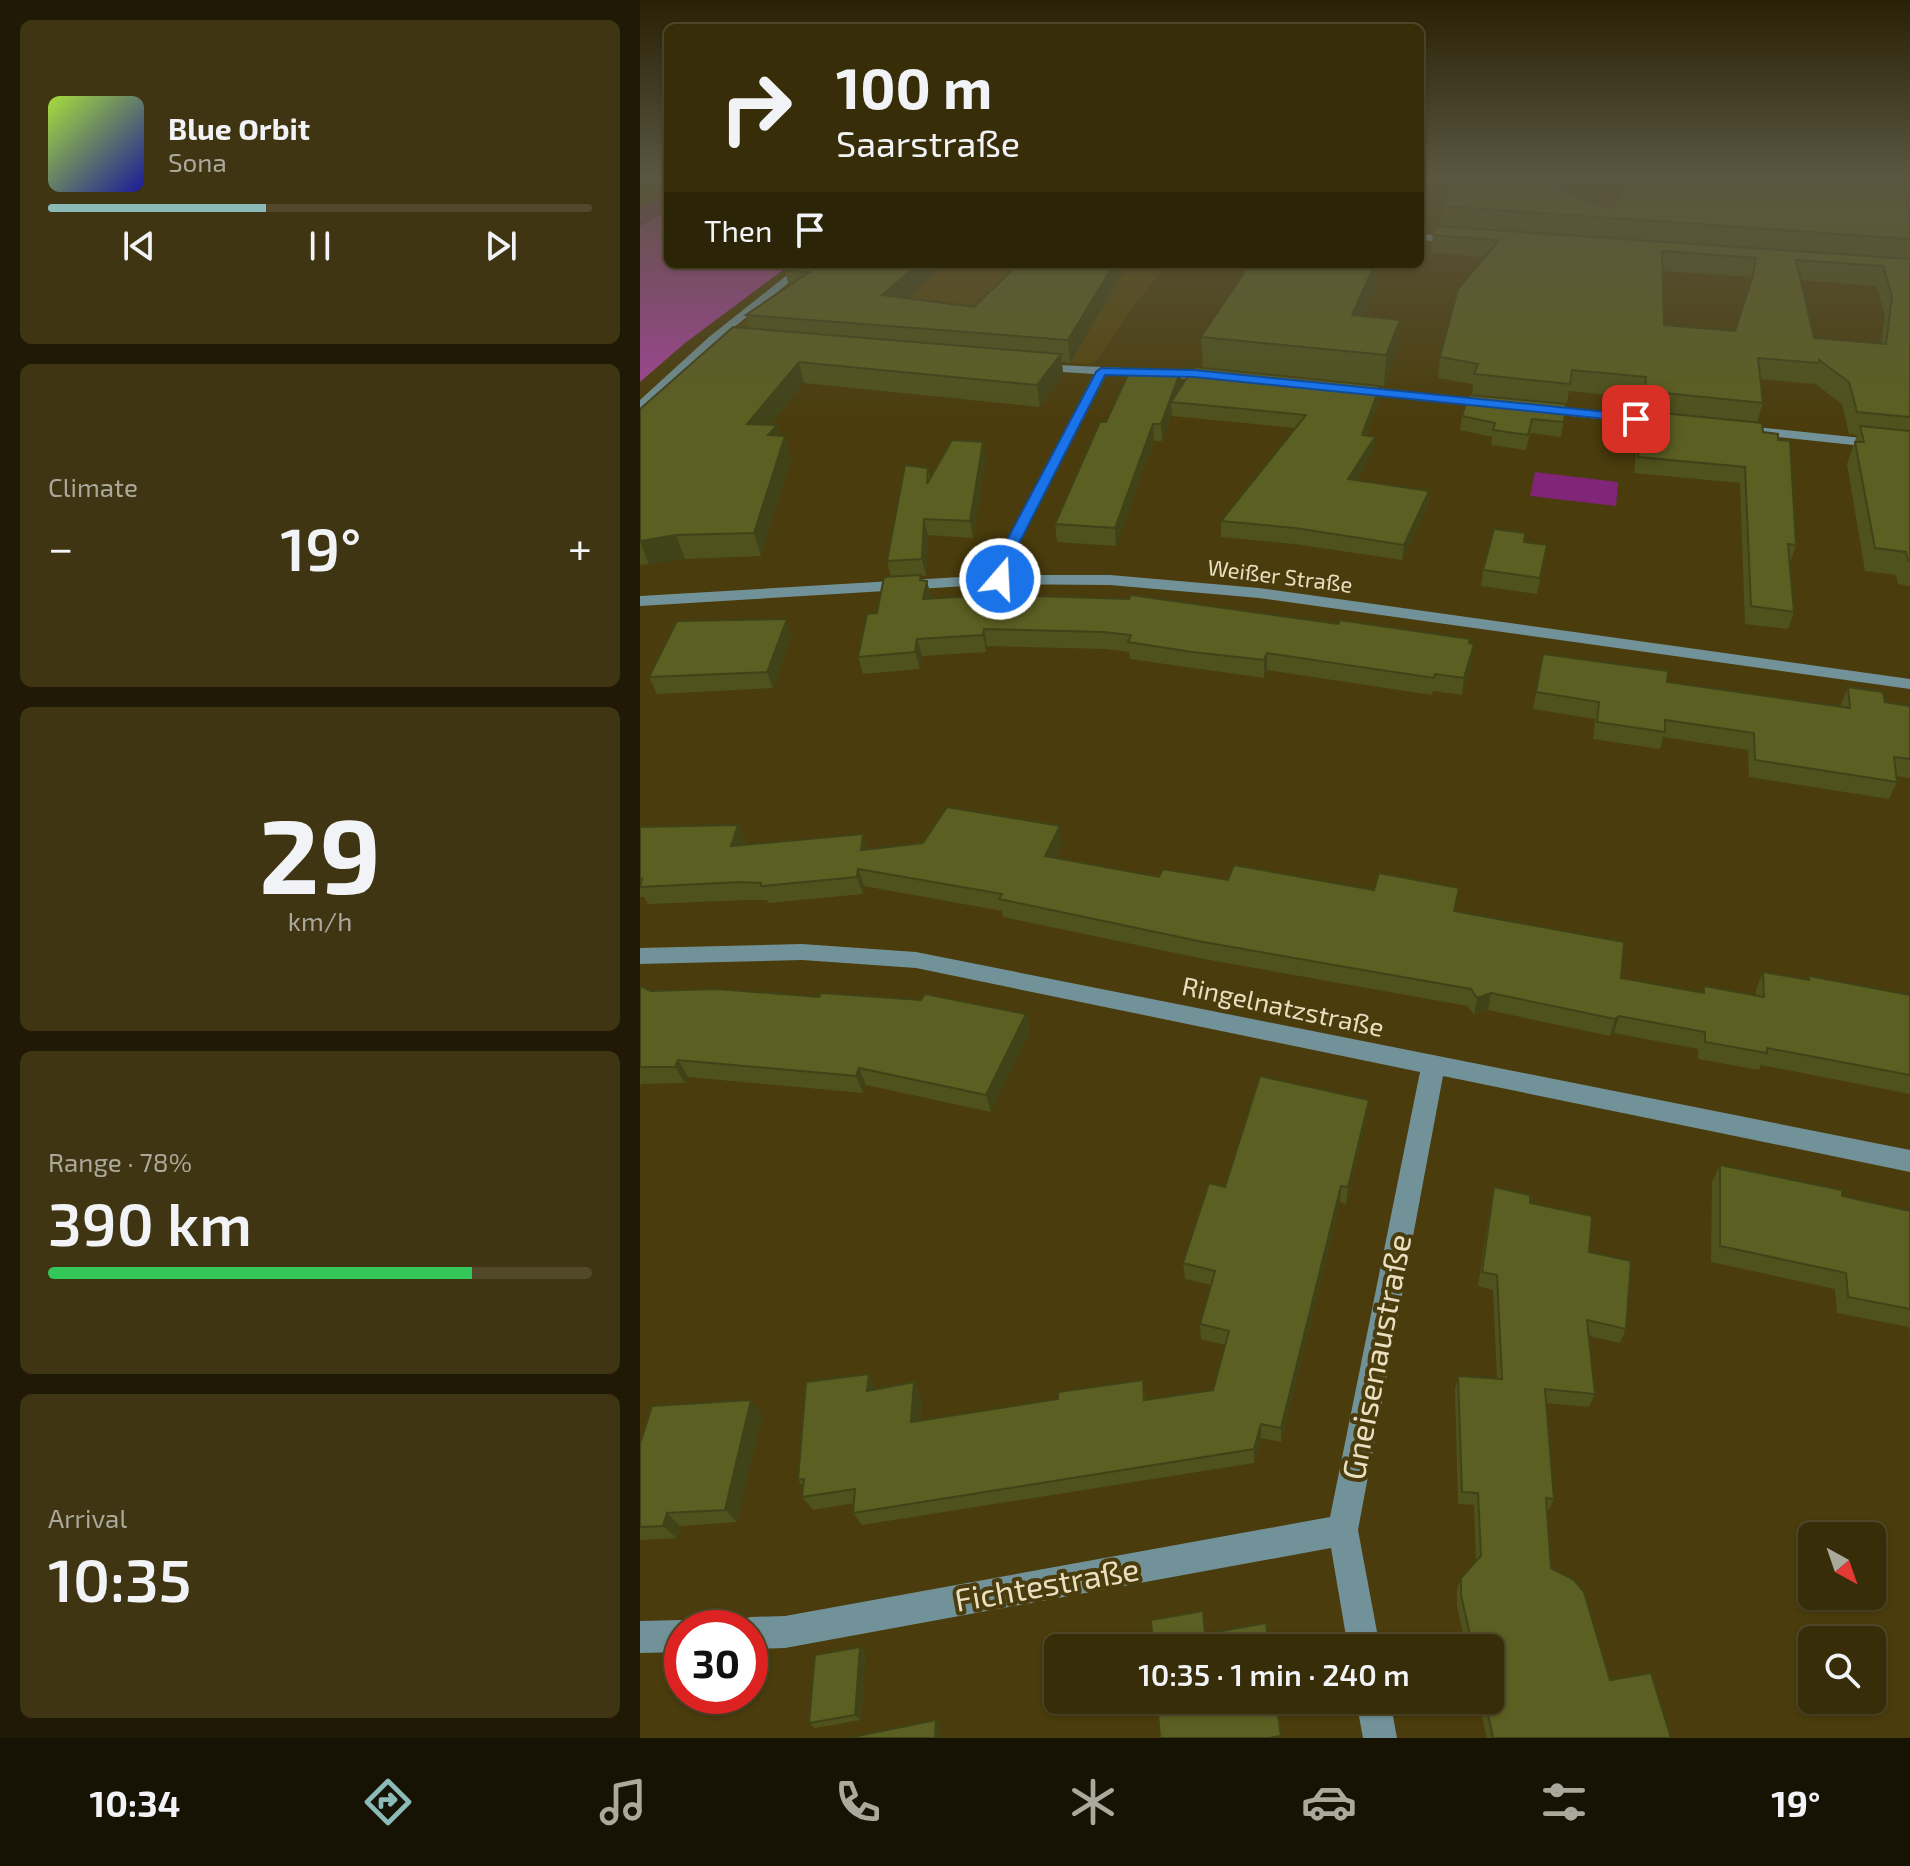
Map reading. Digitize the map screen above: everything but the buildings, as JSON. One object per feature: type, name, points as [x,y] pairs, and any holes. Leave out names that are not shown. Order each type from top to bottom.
[{"type":"street","points":[[640,407],[713,339],[802,268]]},
{"type":"street","points":[[713,339],[728,340]]},
{"type":"street","points":[[1017,366],[1236,378]]},
{"type":"street","points":[[1000,579],[1007,553],[1101,372]]},
{"type":"street","points":[[1333,388],[1502,405]]},
{"type":"street","points":[[1518,407],[1675,423]]},
{"type":"street","points":[[1722,427],[1910,447]]},
{"type":"street","name":"Weißer Straße","points":[[640,601],[1000,579],[1110,580],[1259,593],[1910,684]]},
{"type":"street","name":"Ringelnatzstraße","points":[[640,956],[802,952],[916,960],[1910,1161]]},
{"type":"street","name":"Gneisenaustraße","points":[[1362,1634],[1343,1530],[1433,1066]]},
{"type":"street","name":"Fichtestraße","points":[[768,1632],[785,1632],[1343,1530]]},
{"type":"street","points":[[640,1637],[664,1636]]},
{"type":"street","points":[[1376,1714],[1380,1738]]},
{"type":"shaded area","points":[[640,258],[664,258],[664,268],[786,268],[685,343],[640,382]]},
{"type":"shaded area","points":[[817,268],[1165,268],[1135,304],[1096,361],[1088,364],[741,333],[734,329]]},
{"type":"shaded area","points":[[1535,472],[1618,482],[1616,506],[1530,496]]},
{"type":"route","points":[[1000,579],[1007,553],[1101,372],[1194,374],[1636,419]]}]
